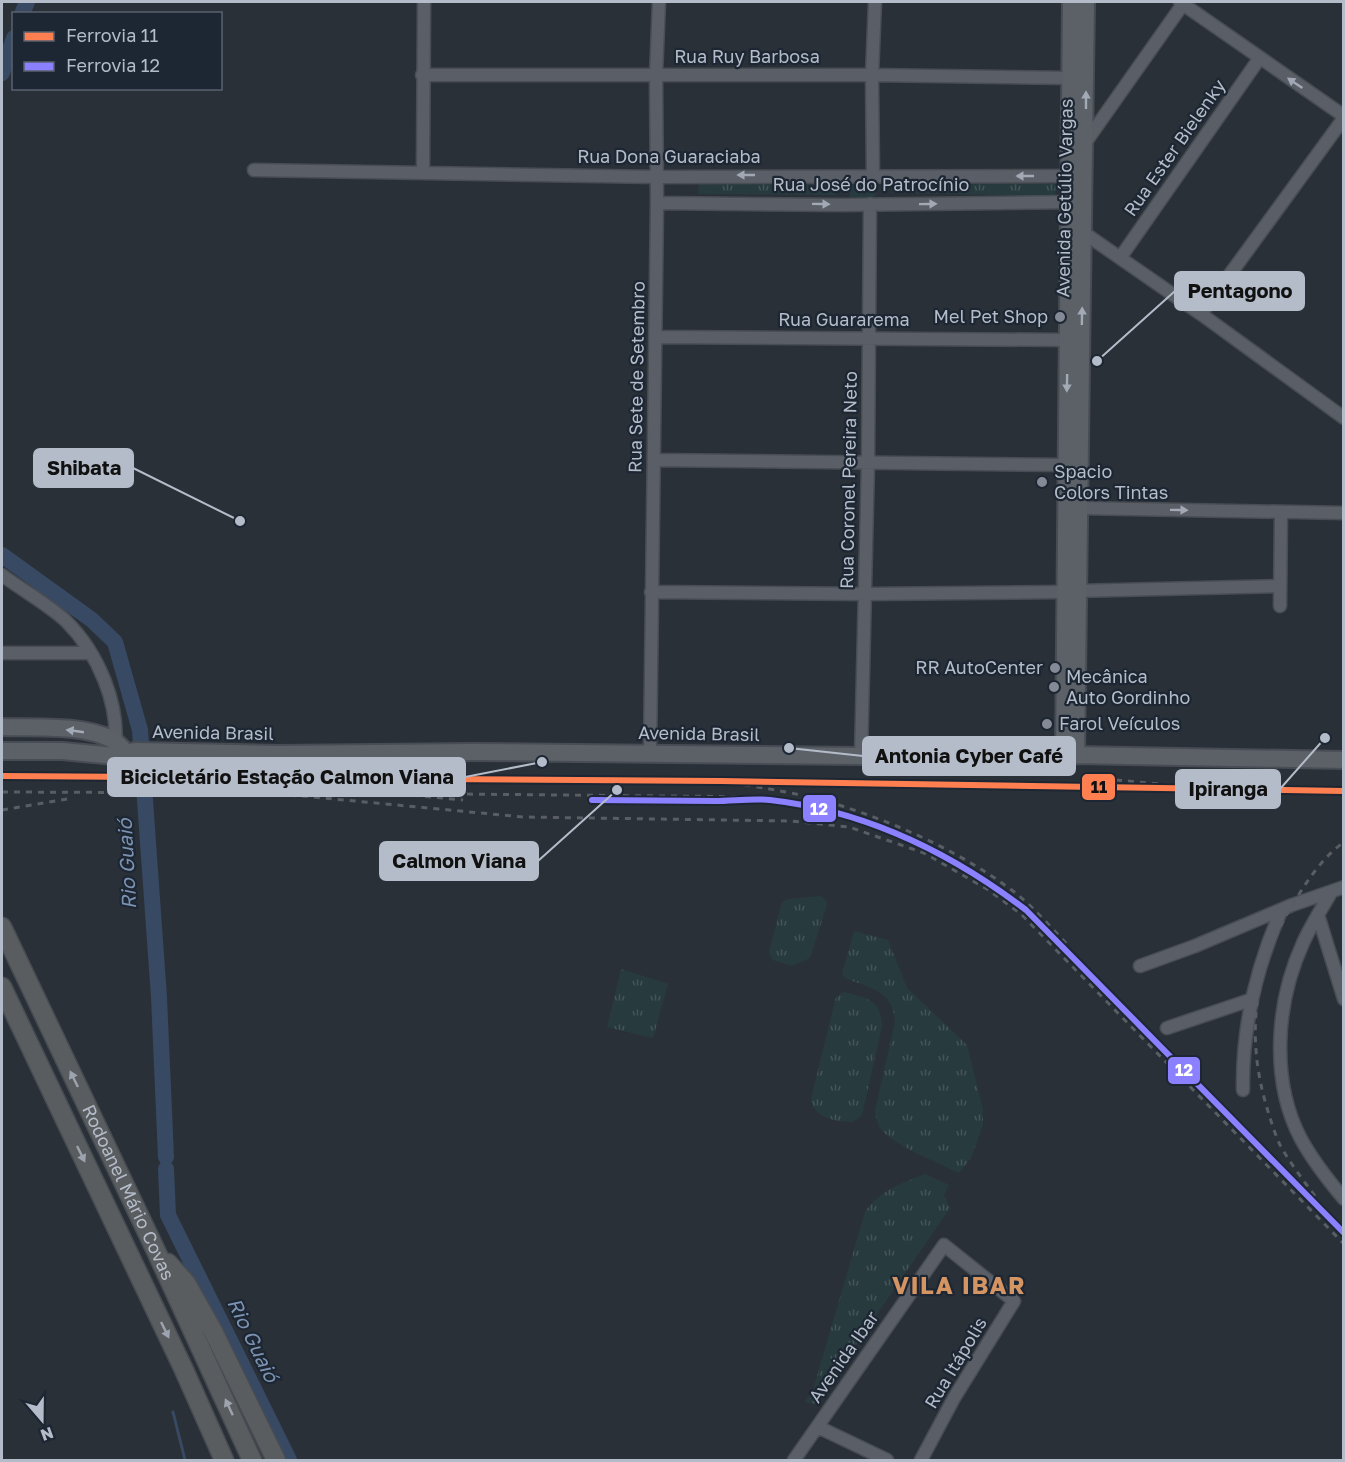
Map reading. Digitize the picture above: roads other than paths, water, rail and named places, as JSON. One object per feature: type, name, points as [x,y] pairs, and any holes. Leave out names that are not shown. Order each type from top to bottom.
[{"type":"highway","name":"Rodoanel Mário Covas","points":[[2,927],[156,1251],[252,1461]]},
{"type":"highway","name":"Rodoanel Mário Covas","points":[[2,987],[184,1370],[224,1461]]},
{"type":"highway","points":[[156,1251],[186,1283],[235,1374],[276,1461]]},
{"type":"main road","name":"Avenida Getúlio Vargas","points":[[1070,755],[1070,592],[1066,465],[1068,340],[1077,202],[1071,78],[1071,2]]},
{"type":"main road","name":"Avenida Getúlio Vargas","points":[[1076,176],[1085,143],[1086,2]]},
{"type":"main road","name":"Avenida Getúlio Vargas","points":[[1070,592],[1079,508],[1076,230]]},
{"type":"main road","points":[[1066,465],[1069,472],[1070,500],[1074,506],[1079,508]]},
{"type":"main road","name":"Avenida Brasil","points":[[2,728],[69,730],[98,734],[123,750]]},
{"type":"main road","name":"Avenida Brasil","points":[[2,751],[123,750],[266,754],[1070,755],[1344,760]]},
{"type":"street","points":[[423,173],[424,2]]},
{"type":"street","name":"Rua Sete de Setembro","points":[[650,753],[656,337],[656,75],[659,2]]},
{"type":"street","points":[[873,176],[872,75],[875,2]]},
{"type":"street","points":[[1085,143],[1182,3],[1344,117],[1201,314]]},
{"type":"street","name":"Rua Ester Bielenky","points":[[1120,258],[1259,59]]},
{"type":"street","name":"Rua Ruy Barbosa","points":[[422,75],[872,75],[1071,78]]},
{"type":"street","name":"Rua Dona Guaraciaba","points":[[254,170],[657,177],[1076,176]]},
{"type":"street","name":"Rua José do Patrocínio","points":[[657,203],[1077,202]]},
{"type":"street","name":"Rua Coronel Pereira Neto","points":[[861,756],[866,594],[870,204]]},
{"type":"street","points":[[1076,230],[1201,314],[1344,418]]},
{"type":"street","name":"Rua Guararema","points":[[656,337],[1068,340]]},
{"type":"street","points":[[654,460],[1066,465]]},
{"type":"street","points":[[1079,508],[1344,513]]},
{"type":"street","points":[[1280,606],[1281,513]]},
{"type":"street","points":[[2,575],[65,620],[90,653],[111,700],[123,750]]},
{"type":"street","points":[[651,592],[866,594],[1070,592],[1279,586]]},
{"type":"street","points":[[2,653],[90,653]]},
{"type":"street","points":[[1140,966],[1338,889]]},
{"type":"street","points":[[1338,889],[1318,915],[1302,943],[1289,978],[1282,1013],[1280,1050],[1284,1086],[1290,1112],[1300,1137],[1314,1161],[1344,1199]]},
{"type":"street","points":[[1243,1090],[1250,1000],[1268,939],[1281,910]]},
{"type":"street","points":[[1318,915],[1344,999]]},
{"type":"street","points":[[1167,1028],[1250,1000]]},
{"type":"street","name":"Avenida Ibar","points":[[794,1461],[944,1245]]},
{"type":"street","name":"Rua Itápolis","points":[[921,1461],[954,1398],[1014,1300],[944,1245]]},
{"type":"street","points":[[818,1427],[887,1461]]},
{"type":"waterway","name":"Rio Guaió","points":[[23,12],[27,2]]},
{"type":"waterway","name":"Rio Guaió","points":[[2,73],[12,44]]},
{"type":"waterway","name":"Rio Guaió","points":[[2,555],[92,620],[115,642],[140,730],[159,997],[166,1157]]},
{"type":"waterway","name":"Rio Guaió","points":[[166,1169],[168,1215],[289,1460]]},
{"type":"waterway","points":[[173,1412],[185,1460]]},
{"type":"railway","points":[[246,778],[463,800]]},
{"type":"railway","points":[[1116,780],[1225,790]]},
{"type":"railway","points":[[721,781],[827,801],[887,822],[931,842],[973,864],[1021,897],[1069,946]]},
{"type":"railway","points":[[2,792],[250,793],[523,817],[791,821],[849,827],[924,853],[987,889],[1021,914],[1344,1244]]},
{"type":"railway","points":[[455,794],[775,797]]},
{"type":"railway","points":[[2,810],[73,798]]},
{"type":"railway","points":[[1315,1196],[1281,1147],[1267,1108],[1256,1054],[1257,1002],[1262,976],[1280,927],[1316,870],[1344,842]]},
{"type":"rail line","name":"11","points":[[2,776],[721,781],[1344,791]]},
{"type":"rail line","name":"12","points":[[592,800],[763,799],[805,806],[873,824],[906,837],[967,870],[1026,910],[1344,1233]]},
{"type":"place","name":"Mel Pet Shop","points":[[1060,317]]},
{"type":"place","name":"Pentagono","points":[[1097,361]]},
{"type":"place","name":"Spacio Colors Tintas","points":[[1042,482]]},
{"type":"place","name":"Shibata","points":[[240,521]]},
{"type":"place","name":"RR AutoCenter","points":[[1055,668]]},
{"type":"place","name":"Mecânica Auto Gordinho","points":[[1054,687]]},
{"type":"place","name":"Farol Veículos","points":[[1047,724]]},
{"type":"place","name":"Ipiranga","points":[[1325,738]]},
{"type":"place","name":"Antonia Cyber Café","points":[[789,748]]},
{"type":"place","name":"Bicicletário Estação Calmon Viana","points":[[542,762]]},
{"type":"place","name":"Calmon Viana","points":[[617,790]]},
{"type":"district","name":"VILA IBAR","points":[[959,1286]]}]
